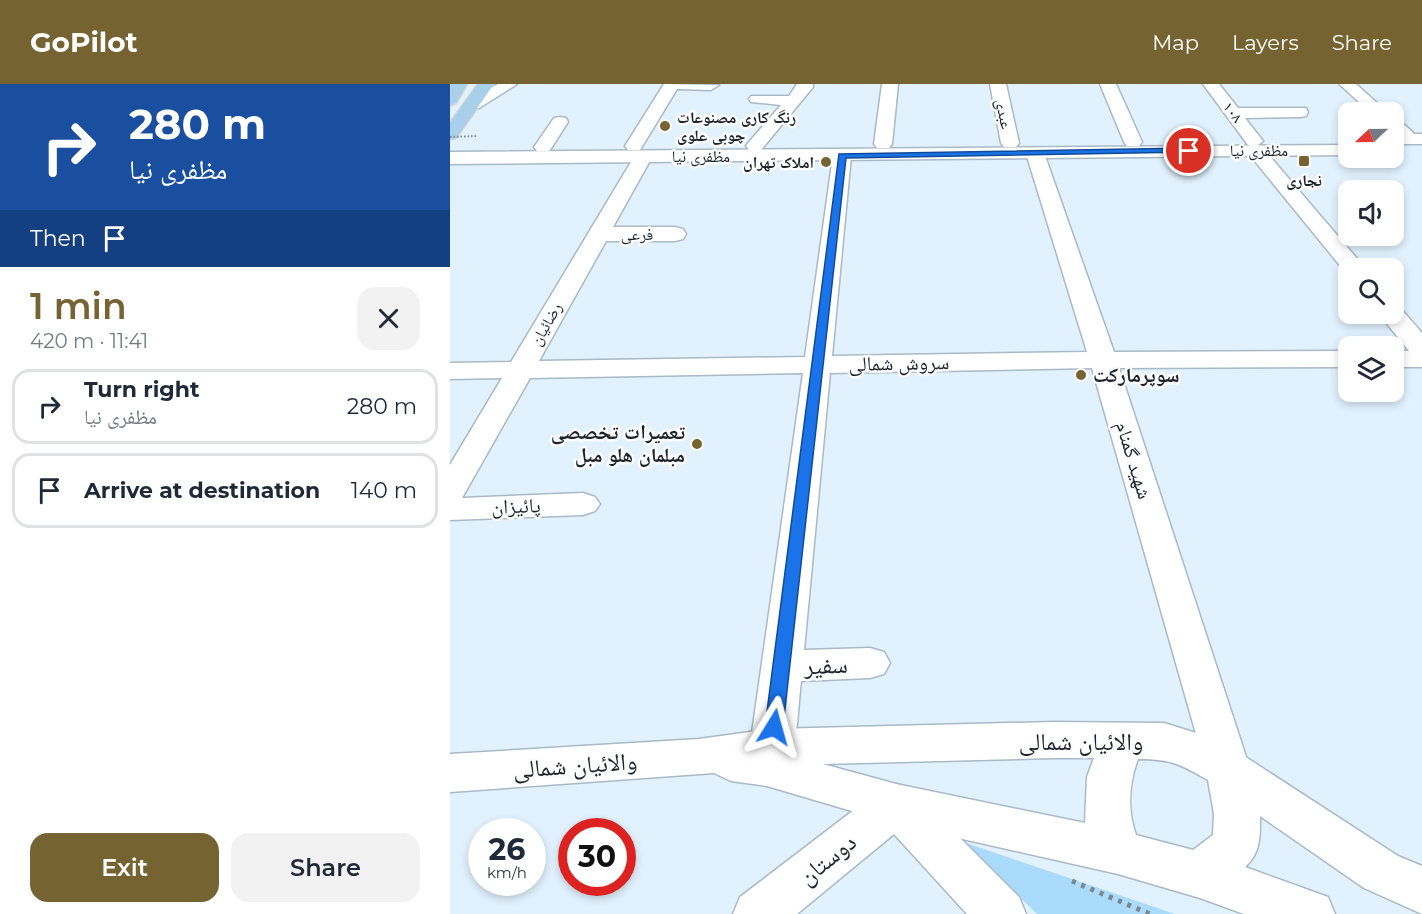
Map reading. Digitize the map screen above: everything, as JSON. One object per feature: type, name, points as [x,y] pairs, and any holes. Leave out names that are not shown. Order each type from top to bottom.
[{"type":"main road","points":[[450,100],[459,84]]},
{"type":"main road","points":[[450,135],[486,84]]},
{"type":"street","points":[[473,105],[509,84]]},
{"type":"street","points":[[672,84],[711,85]]},
{"type":"street","name":"رضائیان","points":[[450,492],[598,234],[672,84]]},
{"type":"street","points":[[754,146],[806,84]]},
{"type":"street","points":[[883,144],[890,84]]},
{"type":"street","name":"عبدی","points":[[998,84],[1022,148]]},
{"type":"street","points":[[1108,84],[1133,142]]},
{"type":"street","name":"۱۰۸","points":[[1211,84],[1255,145],[1346,258]]},
{"type":"street","points":[[1347,84],[1368,102]]},
{"type":"street","points":[[757,99],[794,101]]},
{"type":"street","points":[[1233,113],[1300,112]]},
{"type":"street","points":[[543,147],[560,122]]},
{"type":"street","name":"مظفری نیا","points":[[450,148],[543,147],[571,143],[639,151],[883,144],[1022,148],[1255,145],[1338,141]]},
{"type":"street","name":"مظفری نیا","points":[[450,158],[483,147],[842,156],[1133,142],[1338,149]]},
{"type":"street","name":"شهید گمنام","points":[[1022,148],[1103,360],[1228,769]]},
{"type":"street","points":[[769,757],[782,666],[842,156]]},
{"type":"street","name":"فرعی","points":[[598,234],[675,234]]},
{"type":"street","points":[[1400,324],[1422,350]]},
{"type":"street","points":[[1404,359],[1422,359]]},
{"type":"street","name":"سروش شمالی","points":[[450,371],[1103,360],[1338,360]]},
{"type":"street","name":"پائیزان","points":[[450,509],[583,504]]},
{"type":"street","name":"سفیر","points":[[782,666],[870,663]]},
{"type":"street","points":[[1118,852],[1107,819],[1109,777],[1123,740]]},
{"type":"street","name":"والائیان شمالی","points":[[450,773],[699,758],[769,757],[1123,740],[1164,741],[1194,750],[1228,769],[1381,872],[1422,890]]},
{"type":"street","name":"والائیان شمالی","points":[[769,757],[896,804],[1118,852],[1200,875],[1310,914]]},
{"type":"street","points":[[1200,875],[1236,845],[1237,814],[1228,769]]},
{"type":"street","points":[[896,804],[1001,914]]},
{"type":"street","name":"دوستان","points":[[758,914],[896,804]]},
{"type":"path","points":[[450,135],[483,147]]},
{"type":"shaded area","points":[[963,842],[1175,914],[1037,914]]},
{"type":"place","name":"رنگ کاری مصنوعات چوبی علوی","points":[[665,126]]},
{"type":"place","name":"نجاری","points":[[1304,161]]},
{"type":"place","name":"املاک تهران","points":[[826,162]]},
{"type":"place","name":"سوپرمارکت","points":[[1081,375]]},
{"type":"place","name":"تعمیرات تخصصی مبلمان هلو مبل","points":[[697,444]]},
{"type":"route","points":[[774,727],[842,156],[1189,151]]}]
